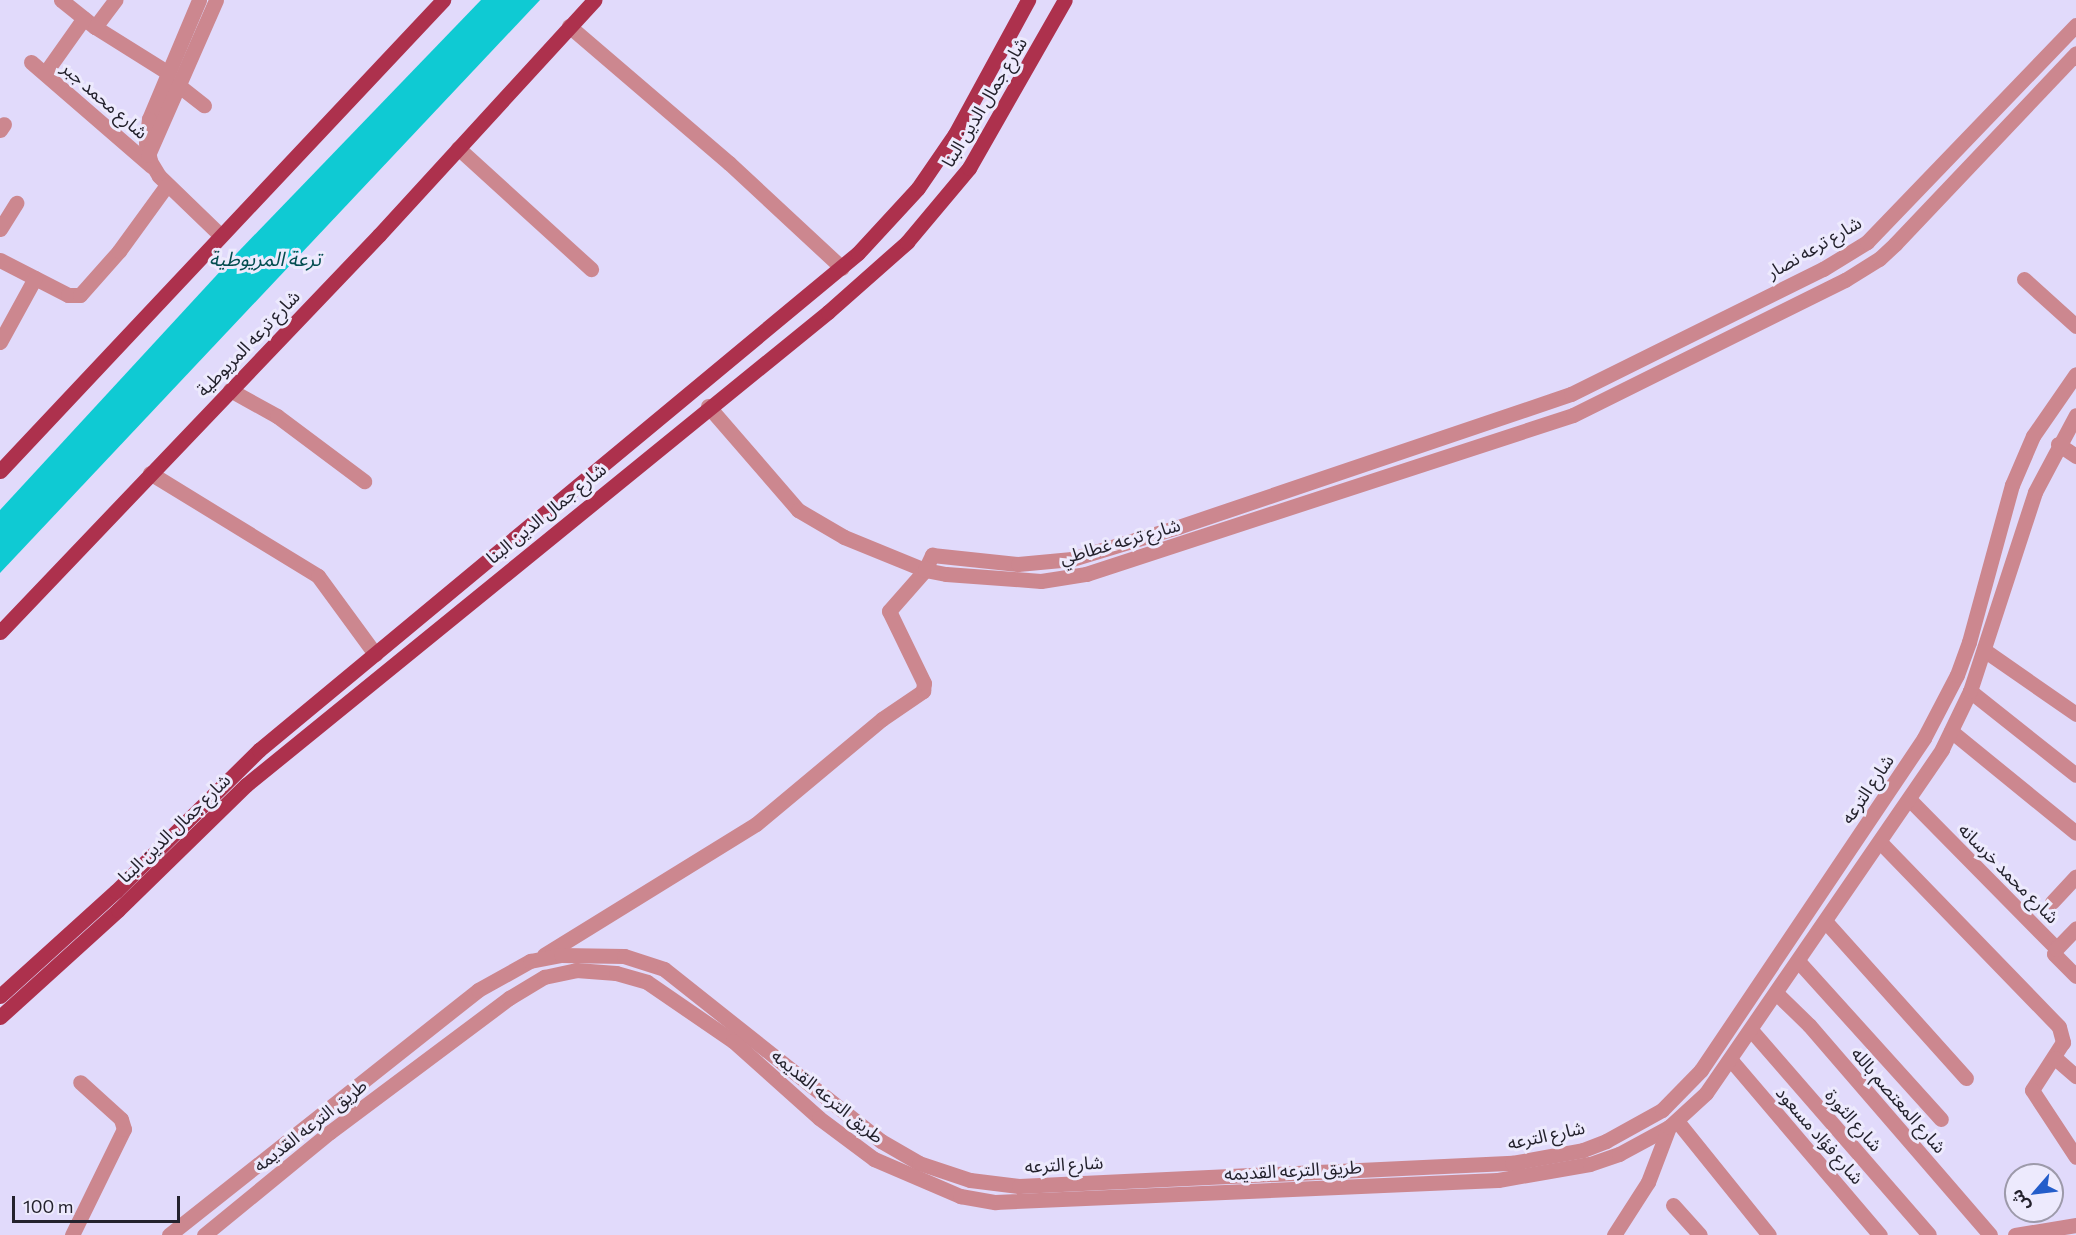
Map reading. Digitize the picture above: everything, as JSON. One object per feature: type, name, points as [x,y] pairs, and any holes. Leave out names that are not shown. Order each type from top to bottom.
[{"type":"main road","points":[[0,471],[219,234],[443,0]]},
{"type":"main road","name":"شارع ترعه المريوطية","points":[[0,632],[458,148],[594,0]]},
{"type":"main road","name":"شارع جمال الدين البنا","points":[[0,996],[116,891],[259,750],[842,268],[918,188],[955,134],[1028,0]]},
{"type":"main road","name":"شارع جمال الدين البنا","points":[[0,1017],[118,910],[246,785],[708,406],[828,312],[907,242],[969,168],[1065,0]]},
{"type":"street","points":[[61,0],[90,22],[168,72]]},
{"type":"street","points":[[45,74],[90,22],[115,0]]},
{"type":"street","points":[[151,162],[198,21],[199,0]]},
{"type":"street","points":[[151,162],[149,119],[168,72],[198,21],[216,0]]},
{"type":"street","name":"شارع ترعه نصار","points":[[1510,416],[1571,394],[1823,269],[1867,242],[2076,25]]},
{"type":"street","points":[[569,26],[729,163],[842,268]]},
{"type":"street","points":[[1656,352],[1665,371],[1879,260],[2076,53]]},
{"type":"street","name":"شارع محمد جبر","points":[[31,62],[151,162],[167,185],[219,234]]},
{"type":"street","points":[[178,85],[204,105]]},
{"type":"street","points":[[458,148],[591,269]]},
{"type":"street","points":[[0,260],[75,297],[87,290],[167,185]]},
{"type":"street","points":[[0,229],[16,203]]},
{"type":"street","points":[[0,342],[35,278]]},
{"type":"street","points":[[2024,279],[2076,326]]},
{"type":"street","name":"شارع ترعه غطاطي","points":[[708,406],[804,515],[844,537],[927,563],[1041,580],[1086,574],[1516,435],[1595,406],[1665,371]]},
{"type":"street","name":"شارع الترعه","points":[[646,961],[676,976],[881,1141],[919,1163],[970,1180],[1019,1186],[1512,1164],[1583,1150],[1606,1141],[1640,1124],[1679,1096],[1701,1070],[1942,706],[1970,642],[2012,485],[2033,436],[2076,374]]},
{"type":"street","points":[[230,390],[313,440],[364,481]]},
{"type":"street","points":[[1614,1235],[1648,1182],[1673,1124],[1690,1109],[1751,1030],[1909,799],[1951,731],[1970,691],[2035,492],[2058,444],[2076,415]]},
{"type":"street","name":"شارع ترعه غطاطي","points":[[927,563],[934,554],[1018,564],[1072,559],[1510,416]]},
{"type":"street","points":[[2058,444],[2076,456]]},
{"type":"street","points":[[150,473],[318,576],[375,654]]},
{"type":"street","points":[[540,958],[756,824],[882,719],[923,691],[924,682],[889,611],[927,563]]},
{"type":"street","points":[[1984,650],[2076,713]]},
{"type":"street","points":[[1970,691],[2076,775]]},
{"type":"street","points":[[1951,731],[2076,833]]},
{"type":"street","name":"شارع محمد خرسانه","points":[[1909,799],[2056,949],[2054,954],[2076,976]]},
{"type":"street","points":[[1880,842],[2059,1027],[2063,1042],[2055,1058],[2032,1090],[2076,1157]]},
{"type":"street","points":[[2052,902],[2076,876]]},
{"type":"street","points":[[1825,921],[1966,1078]]},
{"type":"street","points":[[2056,949],[2076,928]]},
{"type":"street","name":"طريق الترعه القديمه","points":[[169,1235],[478,990],[503,974],[540,958],[595,954],[646,961]]},
{"type":"street","points":[[1798,961],[1941,1119]]},
{"type":"street","name":"طريق الترعه القديمه","points":[[204,1235],[392,1085],[509,998],[544,977],[576,970],[633,976],[670,995],[719,1030],[819,1118],[874,1159],[960,1196],[995,1202],[1498,1180],[1590,1164],[1619,1154],[1673,1124]]},
{"type":"street","name":"شارع المعتصم بالله","points":[[1776,993],[1809,1024],[1990,1235]]},
{"type":"street","points":[[719,1030],[730,1018]]},
{"type":"street","name":"شارع الثورة","points":[[1751,1030],[1929,1235]]},
{"type":"street","points":[[2055,1058],[2076,1076]]},
{"type":"street","name":"شارع فؤاد مسعود","points":[[1730,1059],[1880,1235]]},
{"type":"street","points":[[72,1235],[124,1129],[118,1115],[80,1082]]},
{"type":"street","points":[[1679,1096],[1690,1109]]},
{"type":"street","points":[[1673,1124],[1769,1235]]},
{"type":"street","points":[[1673,1205],[1700,1235]]},
{"type":"street","points":[[2015,1235],[2076,1225]]},
{"type":"water","name":"ترعة المريوطية","points":[[481,0],[540,0],[0,573],[0,510],[238,252]]}]
